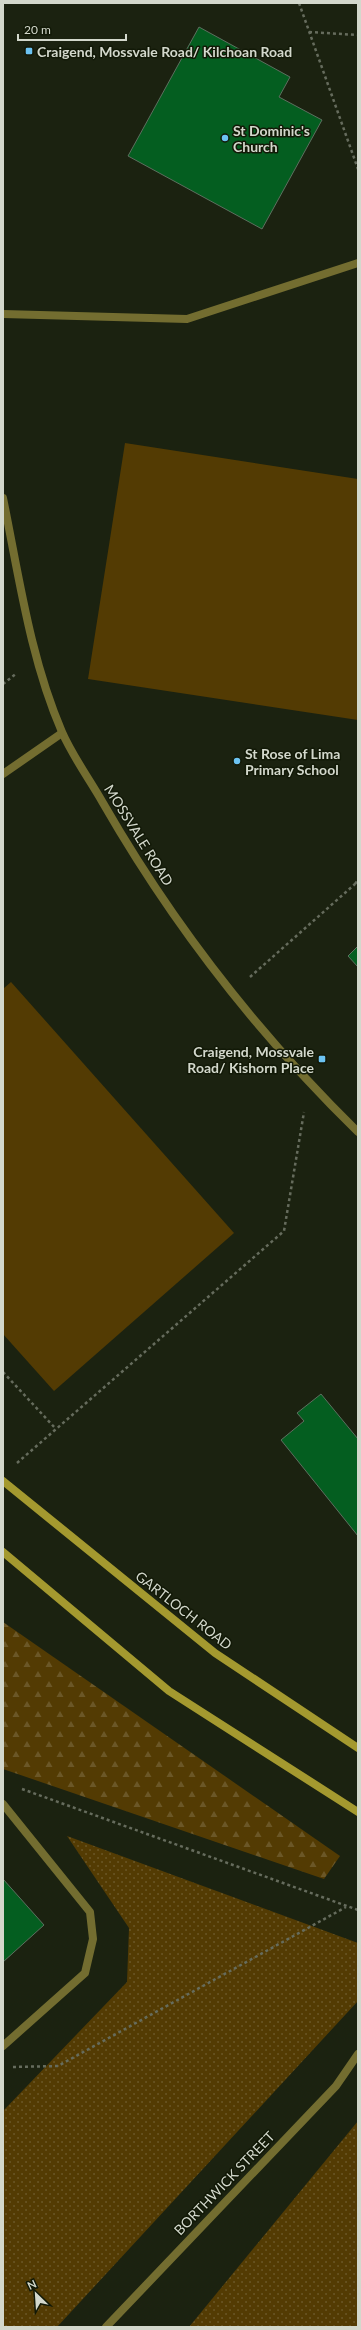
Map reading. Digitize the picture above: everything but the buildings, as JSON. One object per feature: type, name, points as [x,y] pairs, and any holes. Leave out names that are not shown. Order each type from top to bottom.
[{"type":"main road","name":"GARTLOCH ROAD","points":[[3,1481],[215,1653],[358,1748]]},
{"type":"main road","points":[[3,1552],[169,1691],[358,1812]]},
{"type":"street","points":[[3,314],[187,319],[358,263]]},
{"type":"street","name":"MOSSVALE ROAD","points":[[3,498],[36,657],[62,733],[128,846],[209,963],[309,1084],[358,1132]]},
{"type":"street","points":[[3,774],[62,733]]},
{"type":"street","points":[[3,1804],[90,1912],[93,1939],[85,1973],[3,2046]]},
{"type":"street","name":"BORTHWICK STREET","points":[[106,2327],[336,2086],[358,2054]]},
{"type":"path","points":[[299,3],[358,170]]},
{"type":"path","points":[[309,32],[358,35]]},
{"type":"path","points":[[233,992],[358,880]]},
{"type":"path","points":[[355,884],[358,887]]},
{"type":"path","points":[[15,1465],[284,1231],[309,1084]]},
{"type":"path","points":[[3,1372],[56,1429]]},
{"type":"path","points":[[18,1788],[346,1907],[358,1910]]},
{"type":"path","points":[[11,2068],[58,2066],[346,1907]]},
{"type":"green space","points":[[125,443],[358,479],[358,720],[88,679]]},
{"type":"green space","points":[[11,982],[234,1233],[54,1391],[3,1334],[3,989]]},
{"type":"green space","points":[[3,1622],[340,1856],[324,1879],[3,1769]]},
{"type":"green space","points":[[67,1836],[358,1943],[358,2001],[57,2327],[3,2327],[3,2111],[127,1982],[129,1928]]},
{"type":"green space","points":[[358,2121],[358,2327],[189,2327]]},
{"type":"place","name":"Craigend, Mossvale Road/ Kilchoan Road","points":[[29,51]]},
{"type":"place","name":"St Dominic's Church","points":[[225,138]]},
{"type":"place","name":"St Rose of Lima Primary School","points":[[237,761]]},
{"type":"place","name":"Craigend, Mossvale Road/ Kishorn Place","points":[[322,1059]]}]
